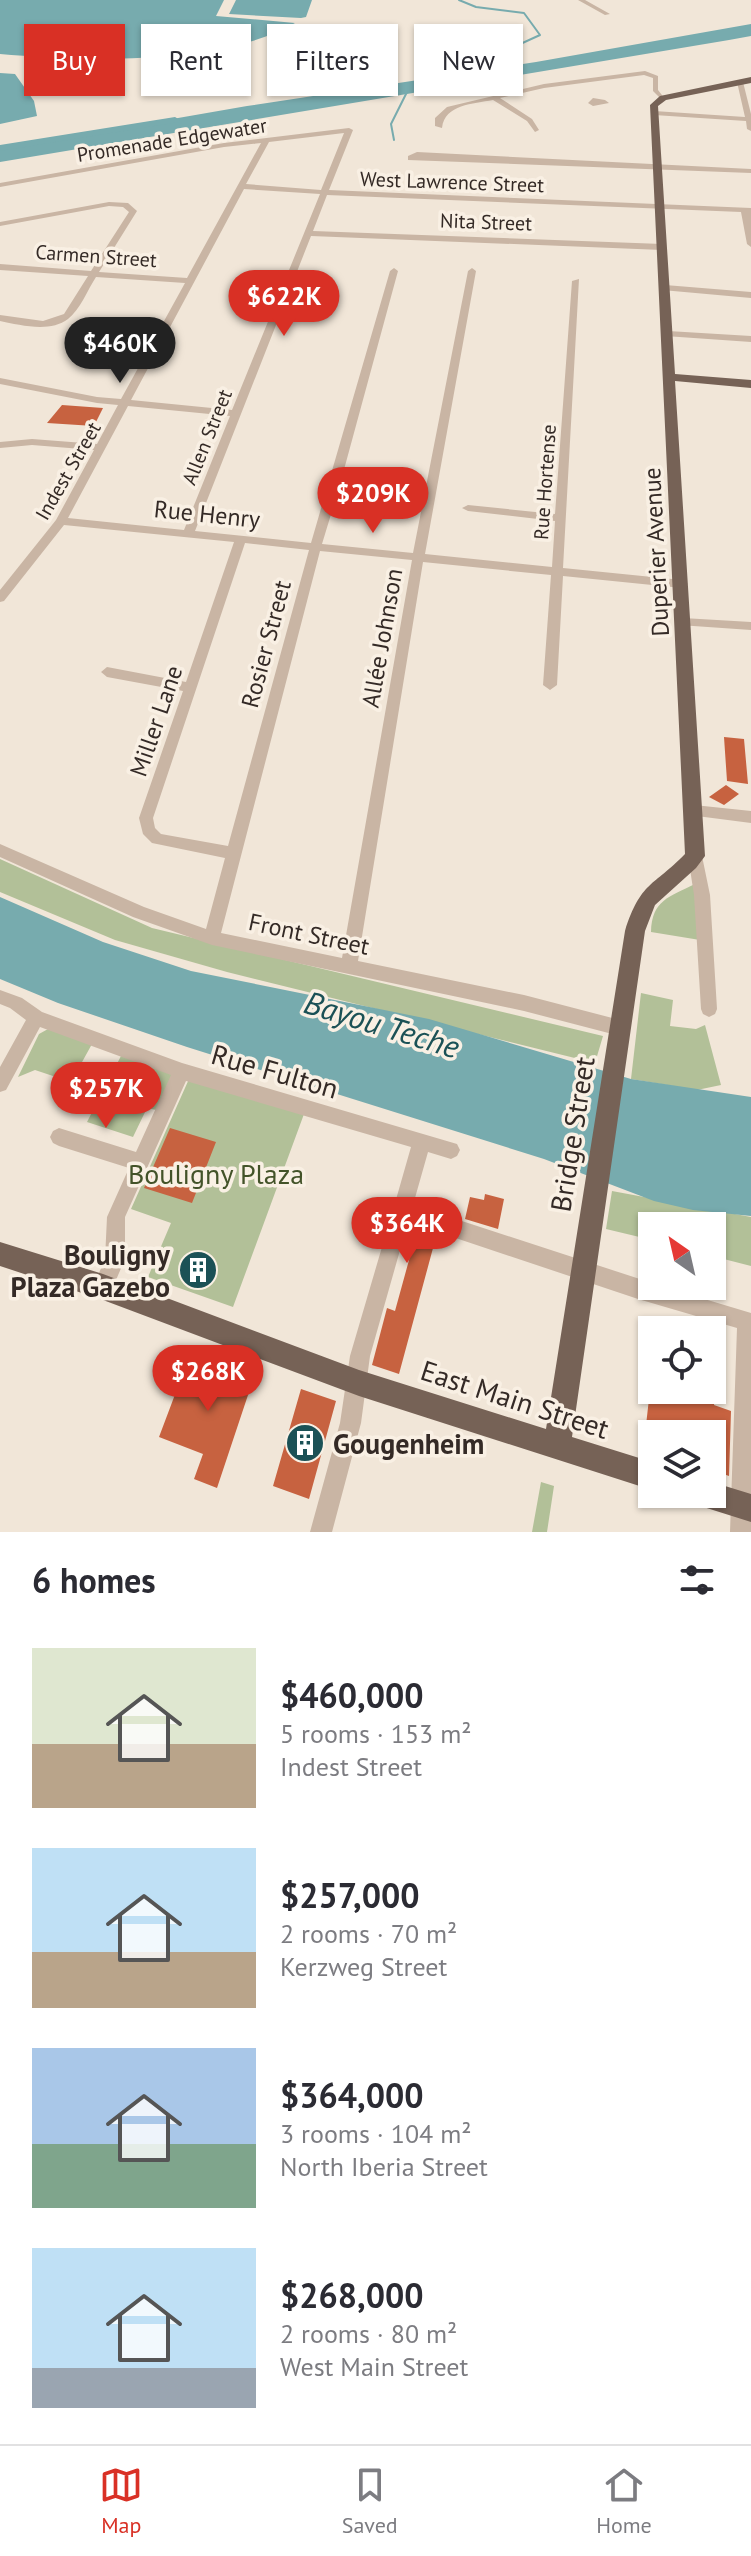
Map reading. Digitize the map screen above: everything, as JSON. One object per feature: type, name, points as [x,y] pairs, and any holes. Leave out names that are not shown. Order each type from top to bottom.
[{"type":"main road","points":[[654,113],[655,103],[663,98],[751,80]]},
{"type":"main road","name":"Duperier Avenue","points":[[654,113],[695,856]]},
{"type":"main road","points":[[670,377],[751,384]]},
{"type":"main road","name":"Bridge Street","points":[[557,1444],[635,931],[643,906],[654,892],[676,876],[695,856]]},
{"type":"main road","name":"East Main Street","points":[[0,1254],[103,1287],[359,1383],[638,1471]]},
{"type":"main road","points":[[726,1506],[745,1516]]},
{"type":"street","points":[[581,0],[607,14]]},
{"type":"street","points":[[439,126],[439,118],[449,108],[646,69],[656,77],[655,90],[663,98]]},
{"type":"street","points":[[740,82],[751,129]]},
{"type":"street","points":[[574,83],[593,100]]},
{"type":"street","points":[[493,97],[530,120],[535,130]]},
{"type":"street","points":[[654,113],[750,118]]},
{"type":"street","name":"Promenade Edgewater","points":[[0,185],[266,140],[349,130]]},
{"type":"street","name":"Allen Street","points":[[188,534],[349,130]]},
{"type":"street","name":"Indest Street","points":[[0,598],[61,521],[266,140]]},
{"type":"street","points":[[449,157],[751,171]]},
{"type":"street","name":"West Lawrence Street","points":[[241,186],[748,210]]},
{"type":"street","points":[[0,224],[109,204],[131,208],[133,215],[67,316],[36,324],[0,318]]},
{"type":"street","points":[[748,210],[751,244]]},
{"type":"street","name":"Nita Street","points":[[309,233],[662,247]]},
{"type":"street","name":"Carmen Street","points":[[0,267],[190,281]]},
{"type":"street","name":"Rosier Street","points":[[212,938],[306,576],[317,547],[394,271]]},
{"type":"street","name":"Allée Johnson","points":[[349,967],[418,557],[472,271]]},
{"type":"street","name":"Rue Hortense","points":[[550,685],[576,281]]},
{"type":"street","points":[[665,288],[751,295]]},
{"type":"street","points":[[668,334],[751,339]]},
{"type":"street","points":[[0,381],[127,403],[236,413]]},
{"type":"street","points":[[0,445],[32,442],[99,452]]},
{"type":"street","points":[[0,454],[99,452]]},
{"type":"street","points":[[468,508],[561,518]]},
{"type":"street","name":"Rue Henry","points":[[61,521],[682,584]]},
{"type":"street","name":"Miller Lane","points":[[234,853],[171,844],[157,839],[148,830],[146,818],[241,539]]},
{"type":"street","points":[[683,622],[751,626]]},
{"type":"street","points":[[107,672],[190,688]]},
{"type":"street","points":[[694,811],[751,817]]},
{"type":"street","name":"Front Street","points":[[0,850],[139,912],[212,938],[524,1003],[620,1028]]},
{"type":"street","name":"Duperier Avenue","points":[[695,856],[702,895],[709,1009]]},
{"type":"street","name":"Rue Fulton","points":[[0,997],[16,1003],[36,1018],[182,1071],[451,1150]]},
{"type":"street","points":[[0,1084],[36,1018]]},
{"type":"street","points":[[103,1287],[115,1259],[116,1217],[182,1071]]},
{"type":"street","points":[[59,1137],[139,1162]]},
{"type":"street","points":[[321,1532],[359,1383],[360,1356],[422,1142]]},
{"type":"street","points":[[400,1210],[747,1321],[745,1516]]},
{"type":"green space","points":[[0,859],[152,928],[603,1036],[595,1063],[227,972],[115,940],[0,892]]},
{"type":"green space","points":[[695,884],[700,940],[651,932],[659,906],[670,896]]},
{"type":"green space","points":[[641,993],[673,1000],[670,1026],[696,1029],[705,1025],[721,1085],[697,1090],[631,1079]]},
{"type":"green space","points":[[48,1029],[92,1044],[71,1082],[35,1070],[18,1077],[39,1034]]},
{"type":"green space","points":[[121,1056],[174,1072],[156,1110],[147,1108],[133,1137],[87,1122]]},
{"type":"green space","name":"Bouligny Plaza","points":[[189,1079],[304,1114],[233,1307],[148,1277],[171,1223],[131,1209]]},
{"type":"green space","points":[[612,1191],[724,1212],[638,1212],[638,1237],[606,1229]]},
{"type":"green space","points":[[726,1212],[751,1217],[751,1266],[726,1260]]},
{"type":"green space","points":[[541,1482],[554,1486],[547,1532],[532,1532]]},
{"type":"water","points":[[0,0],[224,0],[216,16],[295,23],[267,24],[267,36],[251,41],[251,24],[141,24],[141,58],[125,58],[125,24],[24,24],[24,55],[0,54]]},
{"type":"water","points":[[236,0],[312,0],[306,17],[301,18],[229,14]]},
{"type":"water","points":[[751,24],[751,36],[523,74],[523,64]]},
{"type":"water","points":[[0,73],[15,74],[24,87],[24,96],[30,96],[34,101],[37,116],[0,124]]},
{"type":"water","points":[[414,81],[414,93],[398,95],[398,83]]},
{"type":"water","points":[[313,96],[393,96],[0,162],[0,149]]},
{"type":"water","points":[[0,897],[103,942],[191,971],[429,1019],[631,1079],[751,1097],[751,1216],[693,1210],[654,1201],[544,1159],[187,1047],[58,1003],[0,979]]},
{"type":"building","points":[[62,405],[103,408],[94,426],[47,423]]},
{"type":"building","points":[[724,737],[744,739],[748,784],[727,781]]},
{"type":"building","points":[[726,785],[739,794],[724,805],[709,797]]},
{"type":"building","points":[[170,1128],[216,1142],[192,1203],[144,1188]]},
{"type":"building","points":[[485,1194],[504,1199],[498,1229],[465,1219],[470,1197],[484,1200]]},
{"type":"building","points":[[417,1231],[436,1237],[399,1374],[372,1365],[387,1308],[395,1311]]},
{"type":"building","points":[[191,1352],[255,1374],[217,1488],[194,1479],[203,1454],[159,1437]]},
{"type":"building","name":"Gougenheim","points":[[301,1389],[336,1401],[309,1499],[273,1486]]},
{"type":"building","points":[[648,1404],[714,1404],[731,1411],[729,1476],[726,1475],[726,1420],[647,1420]]},
{"type":"waterway","points":[[459,0],[476,7],[524,13],[540,35],[523,43]]},
{"type":"waterway","points":[[394,140],[391,124],[407,92]]},
{"type":"waterway","name":"Bayou Teche","points":[[0,148],[175,120]]},
{"type":"place","name":"Bouligny Plaza Gazebo","points":[[198,1270]]},
{"type":"place","name":"Gougenheim","points":[[305,1443]]}]
